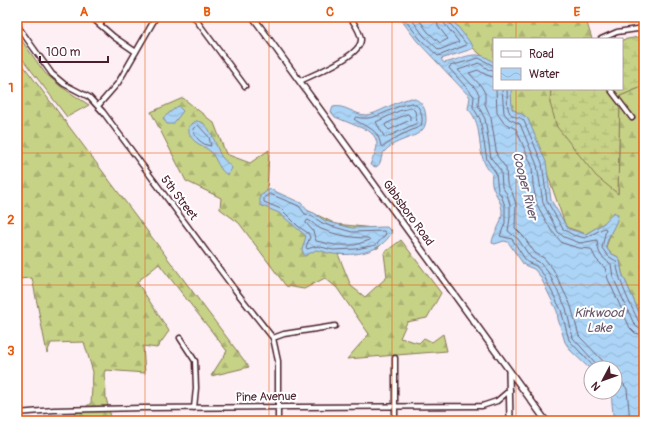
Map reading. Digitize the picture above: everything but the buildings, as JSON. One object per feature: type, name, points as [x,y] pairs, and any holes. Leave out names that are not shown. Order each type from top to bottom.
[{"type":"street","points":[[91,17],[136,52]]},
{"type":"street","points":[[100,25],[104,17]]},
{"type":"street","points":[[98,106],[118,83],[156,17]]},
{"type":"street","points":[[194,17],[245,86]]},
{"type":"street","points":[[300,81],[349,57],[357,48],[361,40],[360,34],[350,17]]},
{"type":"street","name":"Gibbsboro Road","points":[[255,18],[546,421]]},
{"type":"street","name":"5th Street","points":[[17,25],[52,74],[64,84],[90,97],[98,106],[235,290],[273,338],[278,361],[278,421]]},
{"type":"street","points":[[603,38],[617,32],[644,28]]},
{"type":"street","points":[[611,90],[632,118]]},
{"type":"street","points":[[273,338],[284,334],[335,326]]},
{"type":"street","points":[[180,338],[195,362],[196,388],[194,408]]},
{"type":"street","points":[[395,358],[395,421]]},
{"type":"street","points":[[510,371],[510,421]]},
{"type":"street","name":"Pine Avenue","points":[[17,413],[54,410],[482,406],[497,401],[510,390]]},
{"type":"green space","points":[[449,17],[607,17],[587,23],[592,38],[493,38],[493,65],[473,48]]},
{"type":"green space","points":[[17,34],[45,73],[60,86],[89,105],[67,117],[17,52]]},
{"type":"green space","points":[[644,36],[644,86],[620,96],[618,194],[596,176],[557,127],[550,103],[551,90],[623,90],[623,40]]},
{"type":"green space","points":[[17,57],[249,367],[211,376],[227,351],[159,264],[137,282],[169,331],[157,348],[143,346],[145,373],[105,370],[106,398],[112,421],[54,421],[69,419],[91,403],[93,372],[84,342],[51,343],[47,353],[32,278],[17,279]]},
{"type":"green space","points":[[644,86],[644,324],[622,273],[620,261],[618,257],[610,253],[606,247],[617,215],[586,234],[566,227],[528,119],[512,109],[507,90],[551,90],[550,103],[618,194],[620,96]]},
{"type":"green space","points":[[183,98],[214,123],[226,154],[250,163],[269,150],[267,191],[336,224],[392,230],[378,248],[338,254],[351,286],[365,297],[387,277],[384,253],[401,240],[441,293],[427,318],[407,322],[400,338],[419,343],[424,338],[432,342],[443,334],[447,351],[347,359],[369,334],[337,288],[325,278],[304,289],[286,286],[239,223],[220,209],[221,198],[186,181],[151,112]]},
{"type":"water","name":"Kirkwood Lake","points":[[399,17],[450,17],[473,46],[472,49],[441,59],[444,63],[476,55],[488,58],[493,62],[493,90],[511,90],[512,109],[528,119],[546,162],[551,200],[568,229],[586,234],[604,223],[614,212],[618,215],[616,223],[608,238],[606,247],[610,253],[618,257],[620,261],[622,273],[644,324],[644,421],[616,421],[613,414],[612,400],[623,400],[623,360],[583,360],[583,362],[571,351],[565,342],[557,311],[540,276],[534,269],[524,265],[508,242],[504,241],[495,244],[492,243],[501,220],[502,210],[493,188],[491,180],[492,174],[486,166],[483,158],[477,124],[468,109],[470,97],[417,41]]},
{"type":"water","points":[[412,98],[422,104],[425,111],[426,121],[424,128],[419,133],[391,146],[384,152],[378,166],[376,167],[370,165],[377,148],[374,135],[369,131],[335,117],[331,112],[333,107],[337,106],[366,115],[375,113],[406,99]]},
{"type":"water","points":[[178,106],[183,111],[173,124],[167,124],[163,118]]},
{"type":"water","points":[[196,121],[201,122],[209,130],[221,156],[232,168],[228,175],[220,168],[211,152],[190,136],[189,126]]},
{"type":"water","points":[[270,189],[301,203],[308,211],[314,213],[325,221],[352,228],[387,227],[392,232],[381,245],[367,252],[332,254],[316,250],[305,256],[302,250],[306,236],[279,213],[260,205],[260,196]]},
{"type":"water label","name":"Cooper River","points":[[525,186]]}]
